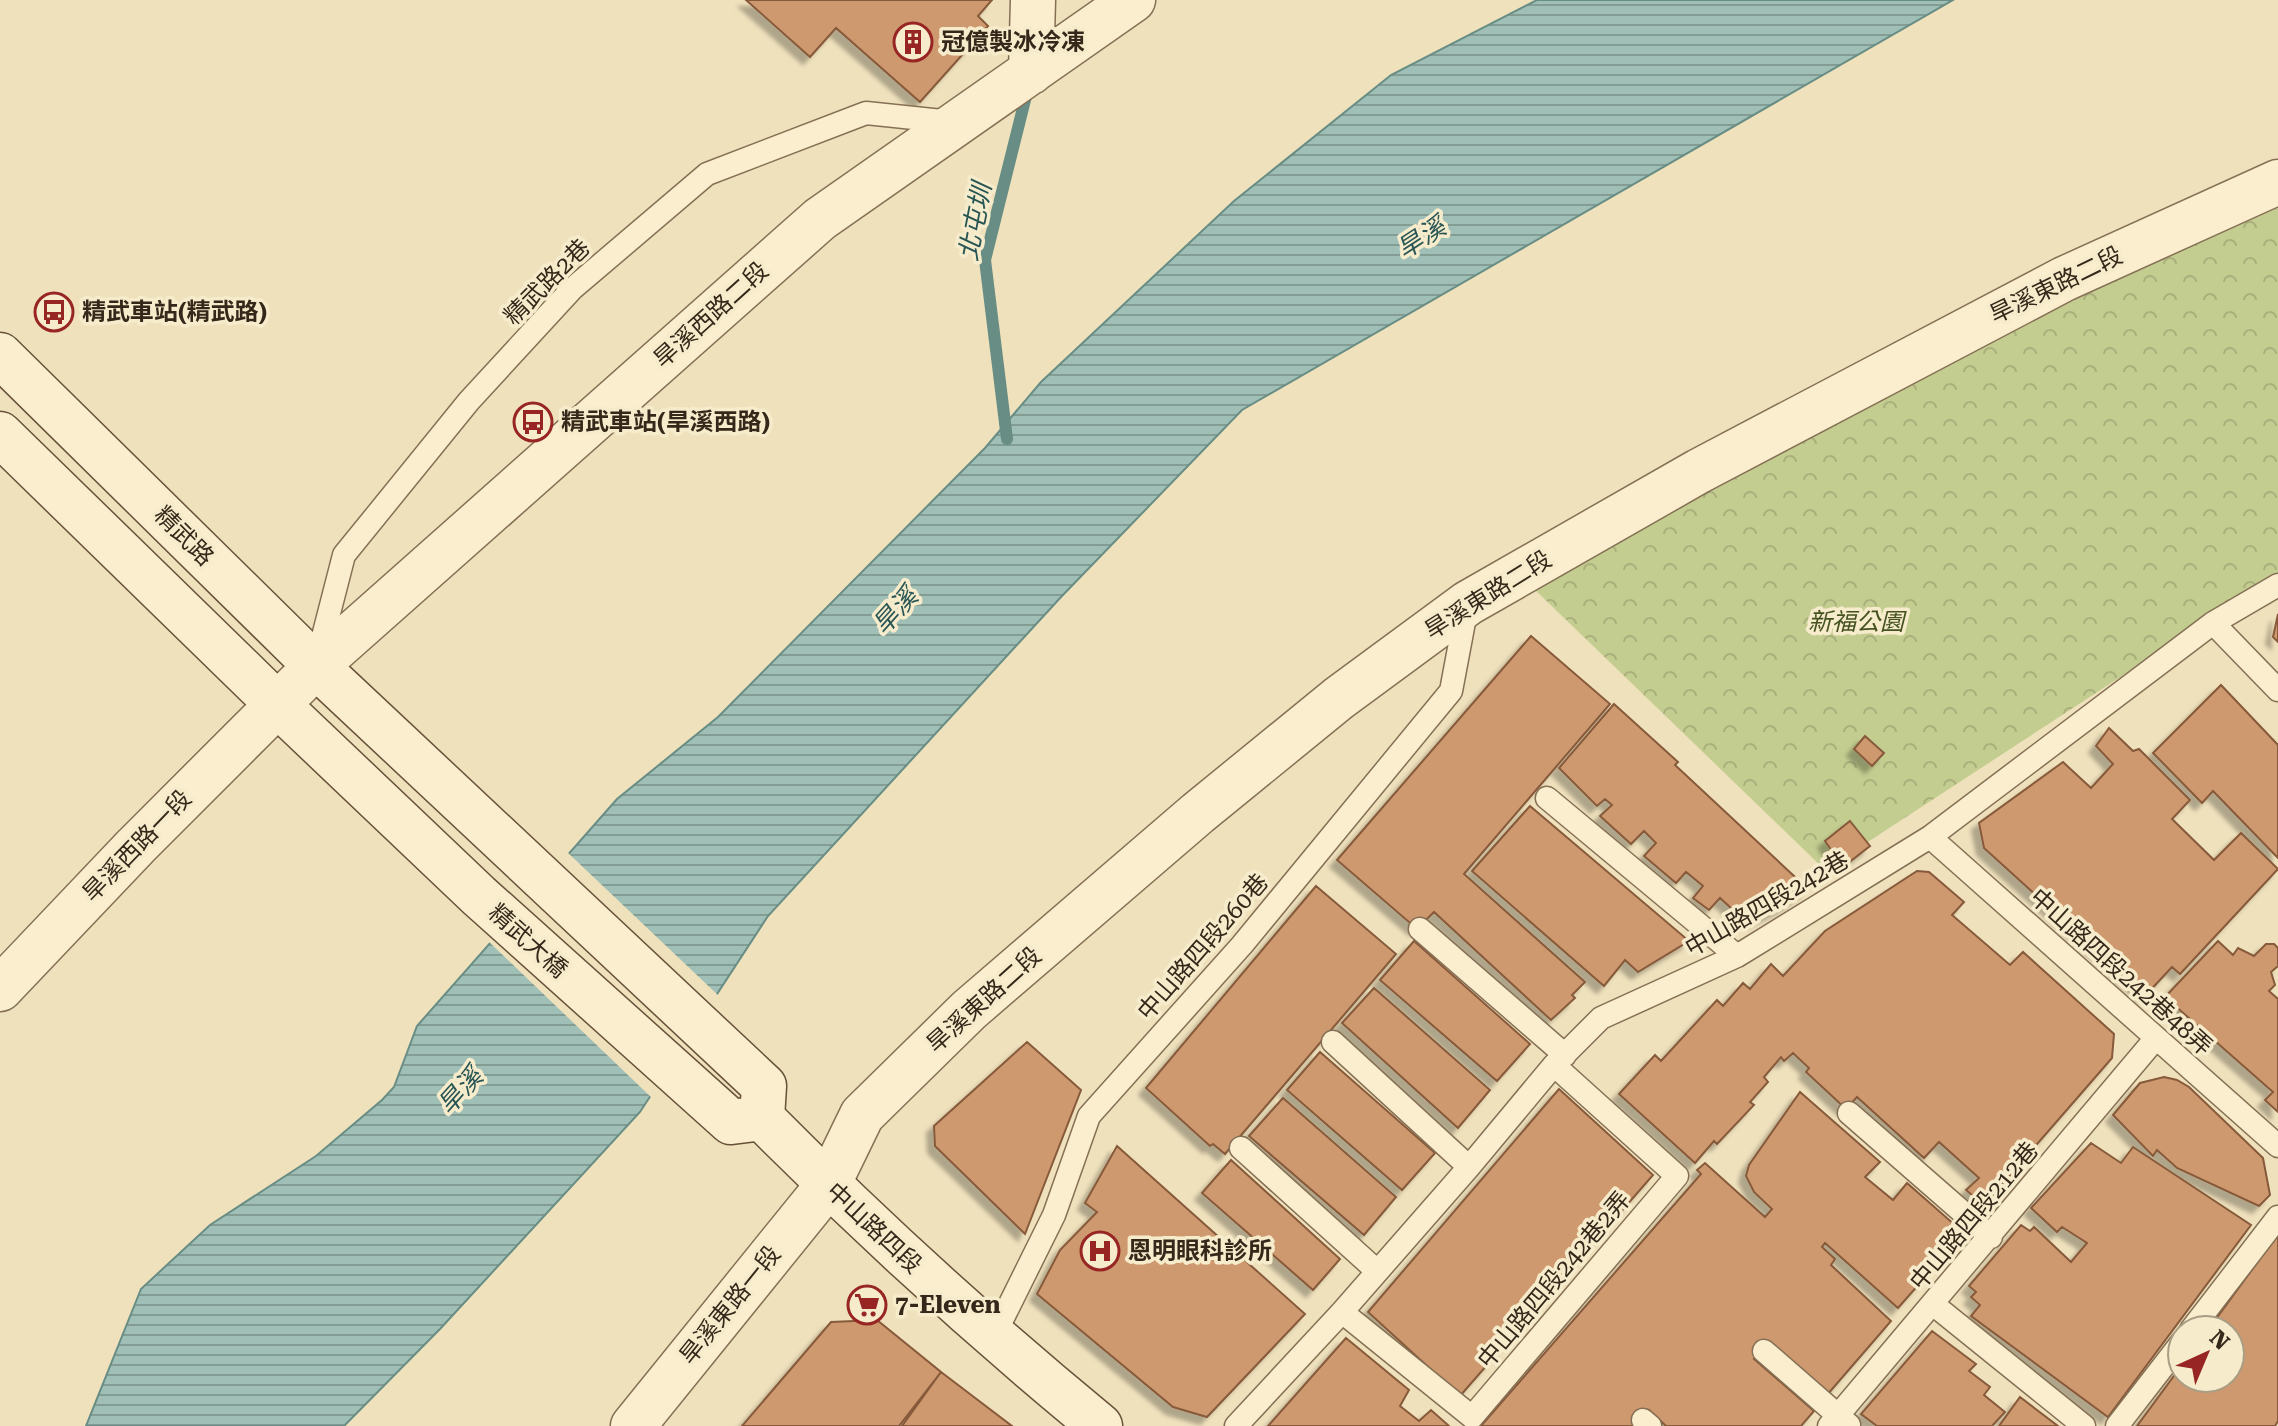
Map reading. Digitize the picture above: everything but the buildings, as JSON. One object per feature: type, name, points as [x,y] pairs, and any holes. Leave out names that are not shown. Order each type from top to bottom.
[{"type":"street","points":[[1031,72],[1033,0]]},
{"type":"street","name":"旱溪西路二段","points":[[276,703],[820,219],[1133,0]]},
{"type":"street","name":"旱溪東路二段","points":[[828,1185],[862,1115],[969,1010],[1198,813],[1339,698],[1468,603],[1699,471],[2064,279],[2278,182]]},
{"type":"street","name":"精武路","points":[[0,355],[369,715],[752,1109]]},
{"type":"street","points":[[0,434],[276,703]]},
{"type":"street","name":"精武大橋","points":[[276,703],[478,895],[752,1109]]},
{"type":"street","name":"旱溪西路一段","points":[[0,989],[276,703]]},
{"type":"street","name":"中山路四段","points":[[752,1109],[828,1185],[993,1338],[1100,1426]]},
{"type":"street","name":"旱溪東路一段","points":[[633,1426],[828,1185]]},
{"type":"lane","name":"精武路2巷","points":[[316,666],[344,555],[469,401],[572,289],[707,174],[866,113],[957,123]]},
{"type":"lane","name":"中山路四段242巷","points":[[1236,1426],[1342,1312],[1559,1060],[1601,1018],[1737,956],[1930,837],[2213,623],[2278,585]]},
{"type":"lane","name":"中山路四段260巷","points":[[993,1338],[1054,1215],[1089,1116],[1242,945],[1451,691],[1468,603]]},
{"type":"lane","points":[[2213,623],[2278,690]]},
{"type":"lane","points":[[1547,798],[1737,956]]},
{"type":"lane","name":"中山路四段242巷48弄","points":[[1930,837],[2278,1146]]},
{"type":"lane","points":[[1420,929],[1559,1060]]},
{"type":"lane","name":"中山路四段212巷","points":[[1839,1423],[2156,1038]]},
{"type":"lane","points":[[1333,1042],[1469,1167]]},
{"type":"lane","name":"中山路四段242巷2弄","points":[[1342,1312],[1472,1417],[1677,1176],[1559,1060]]},
{"type":"lane","points":[[1849,1113],[1991,1237]]},
{"type":"lane","points":[[1241,1148],[1377,1271]]},
{"type":"lane","points":[[2203,1314],[2278,1217]]},
{"type":"lane","points":[[1934,1305],[2084,1426]]},
{"type":"lane","points":[[1764,1351],[1839,1423]]},
{"type":"lane","points":[[2117,1426],[2166,1363]]},
{"type":"green space","name":"新福公園","points":[[2278,208],[2278,574],[1825,870],[1531,586],[2059,291]]},
{"type":"water","name":"旱溪","points":[[1537,0],[1953,0],[1242,410],[1061,597],[768,916],[640,1112],[440,1329],[344,1426],[86,1426],[141,1289],[210,1225],[316,1156],[382,1100],[394,1087],[417,1026],[617,799],[718,717],[985,448],[1041,382],[1234,201],[1391,75]]},
{"type":"pier","points":[[566,851],[720,997],[653,1099],[487,940]]},
{"type":"waterway","name":"北屯圳","points":[[1007,439],[985,260],[1028,88]]},
{"type":"place","name":"冠億製冰冷凍","points":[[913,42]]},
{"type":"place","name":"精武車站(精武路)","points":[[54,312]]},
{"type":"place","name":"精武車站(旱溪西路)","points":[[533,422]]},
{"type":"place","name":"恩明眼科診所","points":[[1100,1251]]},
{"type":"place","name":"7-Eleven","points":[[867,1305]]}]
